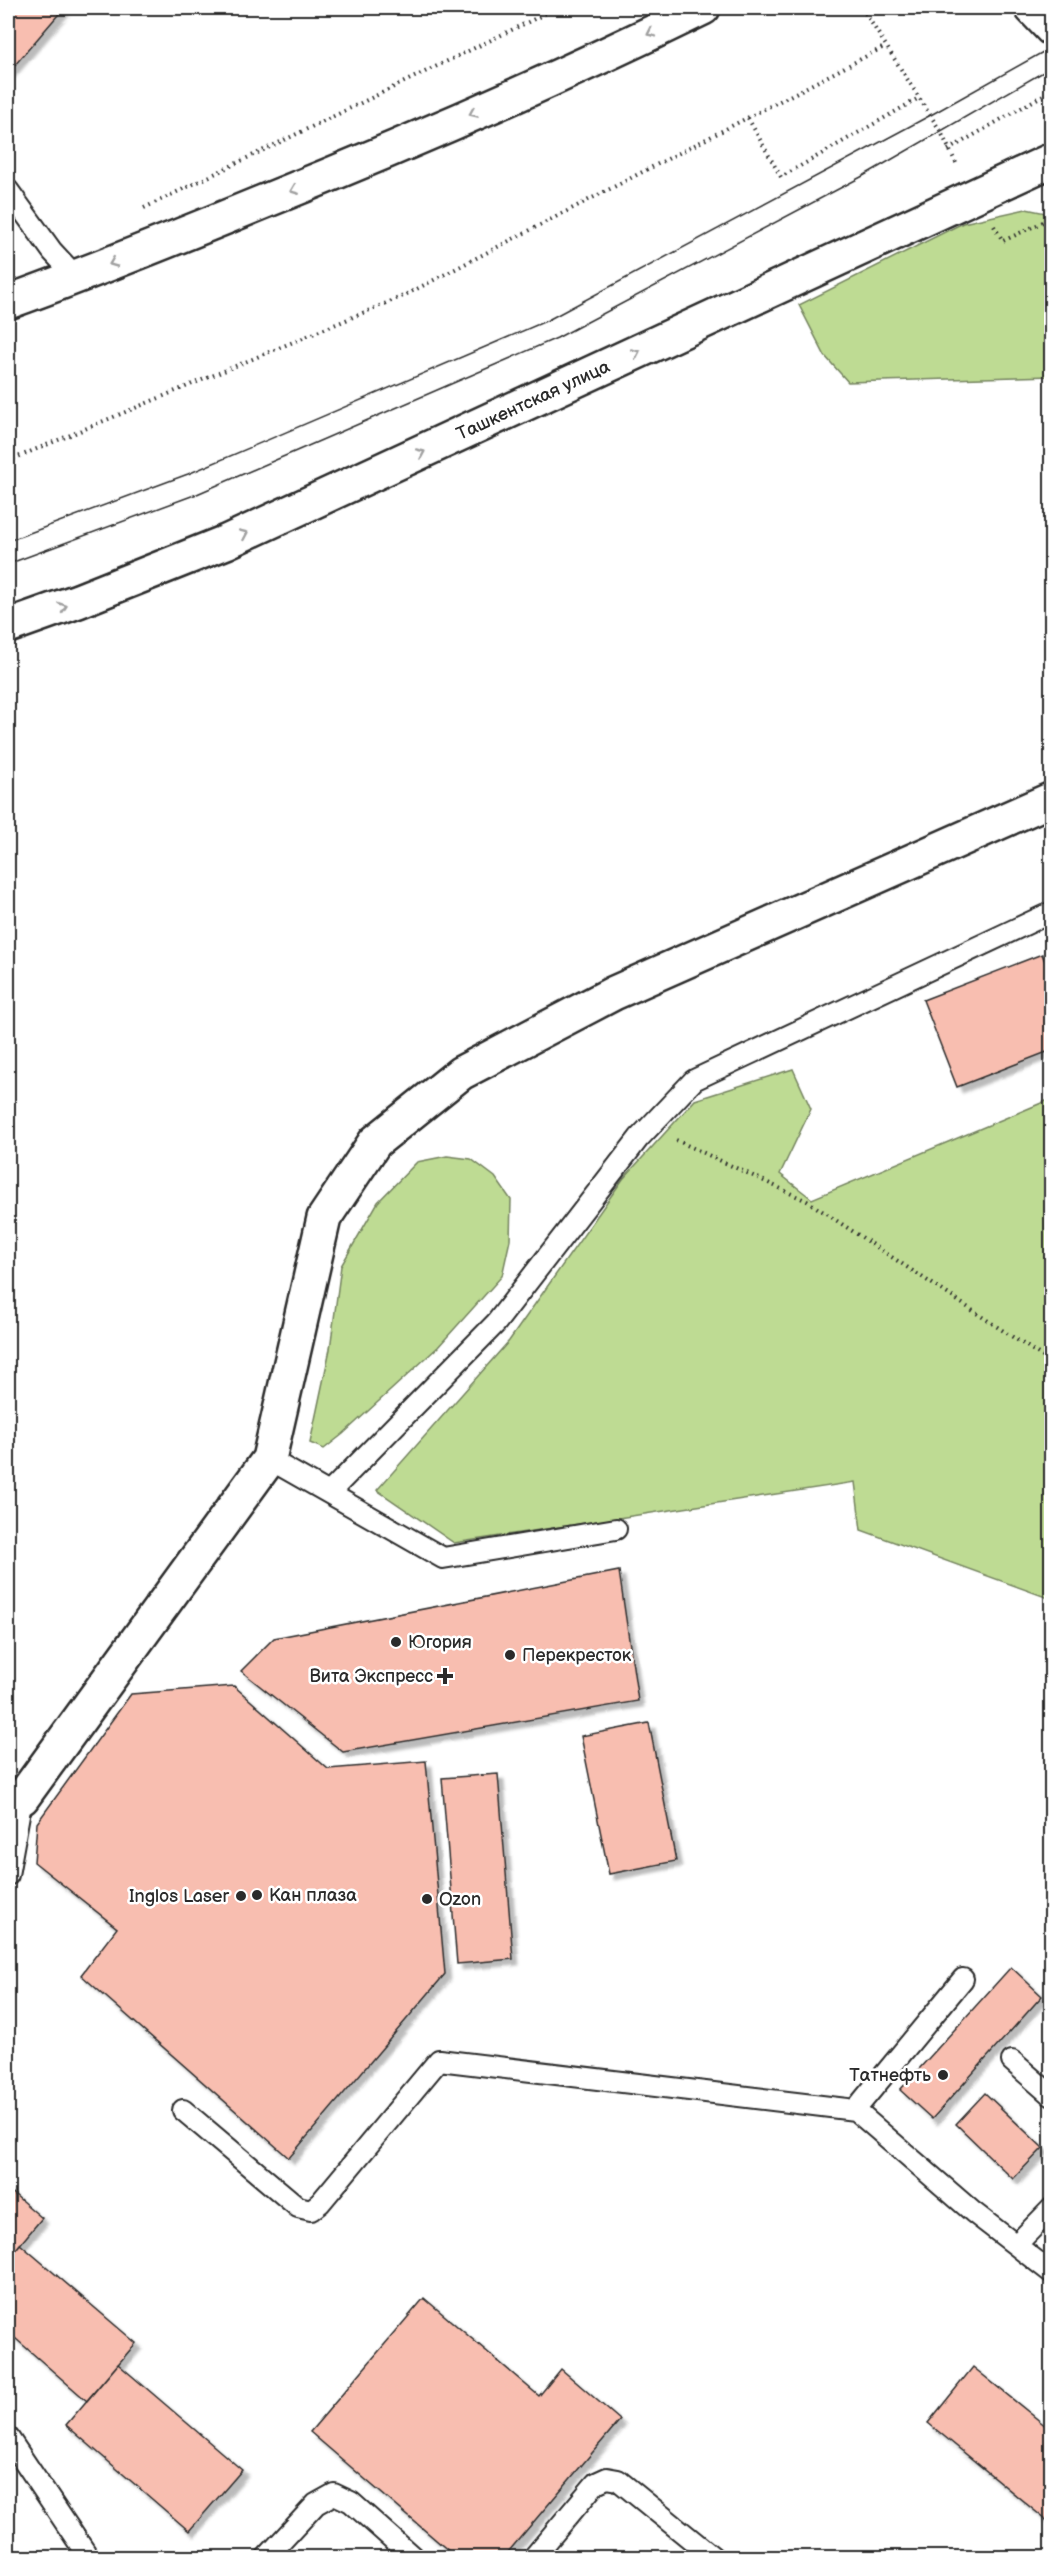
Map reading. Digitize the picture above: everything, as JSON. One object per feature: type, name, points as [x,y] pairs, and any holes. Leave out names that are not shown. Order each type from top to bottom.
[{"type":"main road","points":[[8,302],[76,278],[342,170],[604,56],[703,8]]},
{"type":"main road","points":[[1032,8],[1052,29]]},
{"type":"main road","name":"Ташкентская улица","points":[[8,626],[78,602],[226,542],[1052,160]]},
{"type":"main road","points":[[15,1802],[269,1459],[324,1218],[375,1142],[461,1073],[614,993],[1052,799]]},
{"type":"lane","points":[[8,190],[52,251],[76,278]]},
{"type":"lane","points":[[329,1493],[496,1323],[649,1128],[694,1080],[1052,912]]},
{"type":"lane","points":[[269,1459],[443,1558],[616,1529]]},
{"type":"lane","points":[[8,1875],[15,1802]]},
{"type":"lane","points":[[855,2110],[963,1979]]},
{"type":"lane","points":[[183,2110],[298,2207],[311,2210],[320,2203],[439,2060],[855,2110],[973,2212],[1052,2273]]},
{"type":"lane","points":[[1012,2061],[1052,2096]]},
{"type":"lane","points":[[1016,2245],[1052,2208]]},
{"type":"lane","points":[[8,2437],[89,2558]]},
{"type":"lane","points":[[533,2558],[596,2483],[607,2478],[618,2480],[714,2558]]},
{"type":"lane","points":[[266,2558],[316,2504],[334,2494],[351,2502],[414,2558]]},
{"type":"path","points":[[139,210],[557,8]]},
{"type":"path","points":[[862,8],[941,132],[948,150],[974,196],[1003,241],[1043,222],[1052,223]]},
{"type":"path","points":[[8,461],[400,297],[886,46]]},
{"type":"path","points":[[948,150],[1052,90]]},
{"type":"path","points":[[748,118],[781,177],[919,98]]},
{"type":"path","points":[[649,1128],[807,1201],[1052,1363]]},
{"type":"green space","points":[[1026,209],[1051,214],[1051,376],[848,382],[825,356],[799,305],[963,223]]},
{"type":"green space","points":[[793,1069],[811,1109],[780,1174],[812,1199],[1051,1099],[1051,1599],[861,1530],[855,1482],[454,1543],[377,1490],[509,1341],[623,1179],[695,1100]]},
{"type":"green space","points":[[447,1156],[471,1159],[495,1177],[511,1200],[510,1240],[502,1276],[438,1347],[343,1434],[324,1449],[310,1443],[330,1349],[341,1266],[378,1202],[417,1162]]},
{"type":"building","points":[[8,8],[64,8],[8,73]]},
{"type":"building","points":[[1042,954],[1052,979],[1052,1050],[957,1087],[923,1000]]},
{"type":"building","points":[[619,1571],[638,1701],[343,1752],[241,1671],[274,1638]]},
{"type":"building","name":"Кан плаза","points":[[234,1686],[328,1769],[426,1761],[445,1974],[289,2158],[81,1975],[117,1928],[34,1862],[37,1823],[131,1694]]},
{"type":"building","points":[[649,1723],[676,1861],[609,1874],[581,1736]]},
{"type":"building","points":[[498,1774],[513,1959],[457,1964],[442,1778]]},
{"type":"building","points":[[1011,1967],[1042,1996],[932,2119],[900,2090]]},
{"type":"building","points":[[985,2093],[1043,2148],[1013,2179],[956,2124]]},
{"type":"building","points":[[8,2189],[42,2218],[8,2259]]},
{"type":"building","points":[[20,2244],[136,2343],[87,2401],[8,2332],[8,2259]]},
{"type":"building","points":[[424,2298],[539,2396],[561,2369],[620,2420],[503,2558],[457,2558],[310,2432]]},
{"type":"building","points":[[118,2364],[242,2470],[189,2531],[66,2425]]},
{"type":"building","points":[[973,2367],[1052,2431],[1052,2512],[1046,2520],[928,2423]]},
{"type":"tram line","points":[[8,541],[188,474],[546,321],[929,116],[1052,47]]},
{"type":"tram line","points":[[8,564],[197,494],[557,338],[863,176],[1052,67]]},
{"type":"place","name":"Югория","points":[[396,1642]]},
{"type":"place","name":"Перекресток","points":[[510,1655]]},
{"type":"place","name":"Вита Экспресс","points":[[445,1676]]},
{"type":"place","name":"Кан плаза","points":[[257,1895]]},
{"type":"place","name":"Inglos Laser","points":[[241,1896]]},
{"type":"place","name":"Ozon","points":[[427,1899]]},
{"type":"place","name":"Татнефть","points":[[943,2075]]}]
